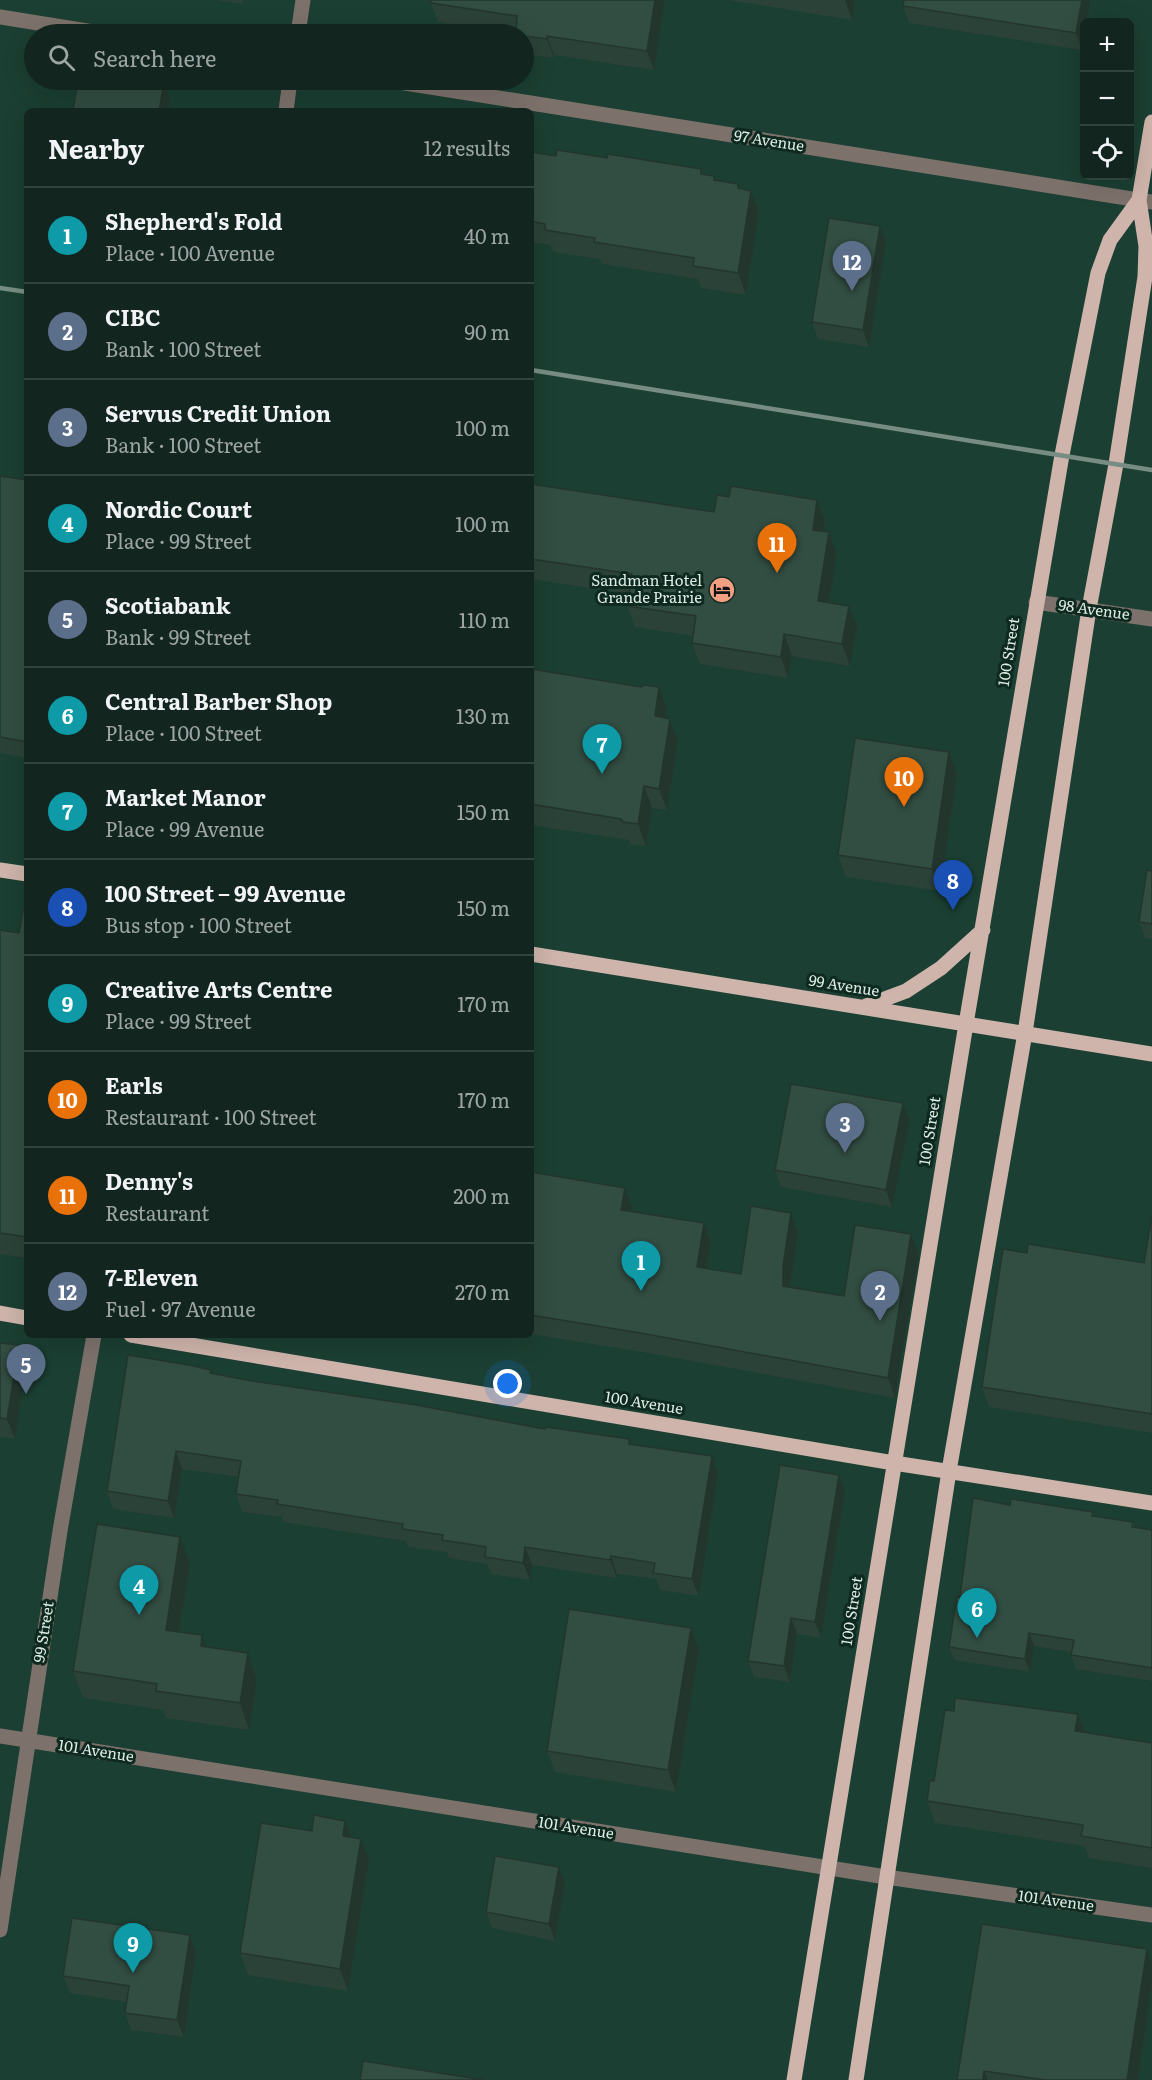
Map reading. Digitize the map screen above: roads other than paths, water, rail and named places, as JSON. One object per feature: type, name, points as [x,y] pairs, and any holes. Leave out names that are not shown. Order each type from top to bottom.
[{"type":"main road","name":"100 Street","points":[[856,2080],[949,1471],[1025,1033],[1089,609],[1116,464],[1145,276],[1146,201],[1152,123]]},
{"type":"main road","name":"100 Street","points":[[794,2080],[1036,602],[1098,273],[1110,240],[1146,201]]},
{"type":"main road","points":[[0,870],[24,874]]},
{"type":"main road","points":[[863,1007],[906,991],[941,968],[983,930]]},
{"type":"main road","name":"99 Avenue","points":[[534,954],[1152,1054]]},
{"type":"main road","points":[[0,1313],[24,1317]]},
{"type":"main road","name":"100 Avenue","points":[[149,1338],[894,1463],[1152,1503]]},
{"type":"street","points":[[299,24],[303,0]]},
{"type":"street","points":[[0,17],[44,24]]},
{"type":"street","points":[[286,108],[289,90]]},
{"type":"street","name":"97 Avenue","points":[[449,90],[1146,201]]},
{"type":"street","name":"98 Avenue","points":[[1036,602],[1152,619]]},
{"type":"street","name":"99 Street","points":[[0,1930],[27,1740],[94,1338]]},
{"type":"street","name":"101 Avenue","points":[[0,1736],[828,1868],[1152,1915]]},
{"type":"railway","points":[[0,288],[24,292]]},
{"type":"railway","points":[[534,370],[1152,470]]},
{"type":"place","name":"7-Eleven","points":[[852,291]]},
{"type":"place","name":"Denny's","points":[[777,573]]},
{"type":"place","name":"Sandman Hotel Grande Prairie","points":[[722,590]]},
{"type":"place","name":"Market Manor","points":[[602,774]]},
{"type":"place","name":"Earls","points":[[904,807]]},
{"type":"place","name":"100 Street – 99 Avenue","points":[[953,910]]},
{"type":"place","name":"Servus Credit Union","points":[[845,1153]]},
{"type":"place","name":"Shepherd's Fold","points":[[641,1291]]},
{"type":"place","name":"CIBC","points":[[880,1321]]},
{"type":"place","name":"Scotiabank","points":[[26,1394]]},
{"type":"place","name":"Nordic Court","points":[[139,1615]]},
{"type":"place","name":"Central Barber Shop","points":[[977,1638]]},
{"type":"place","name":"Creative Arts Centre","points":[[133,1973]]}]
